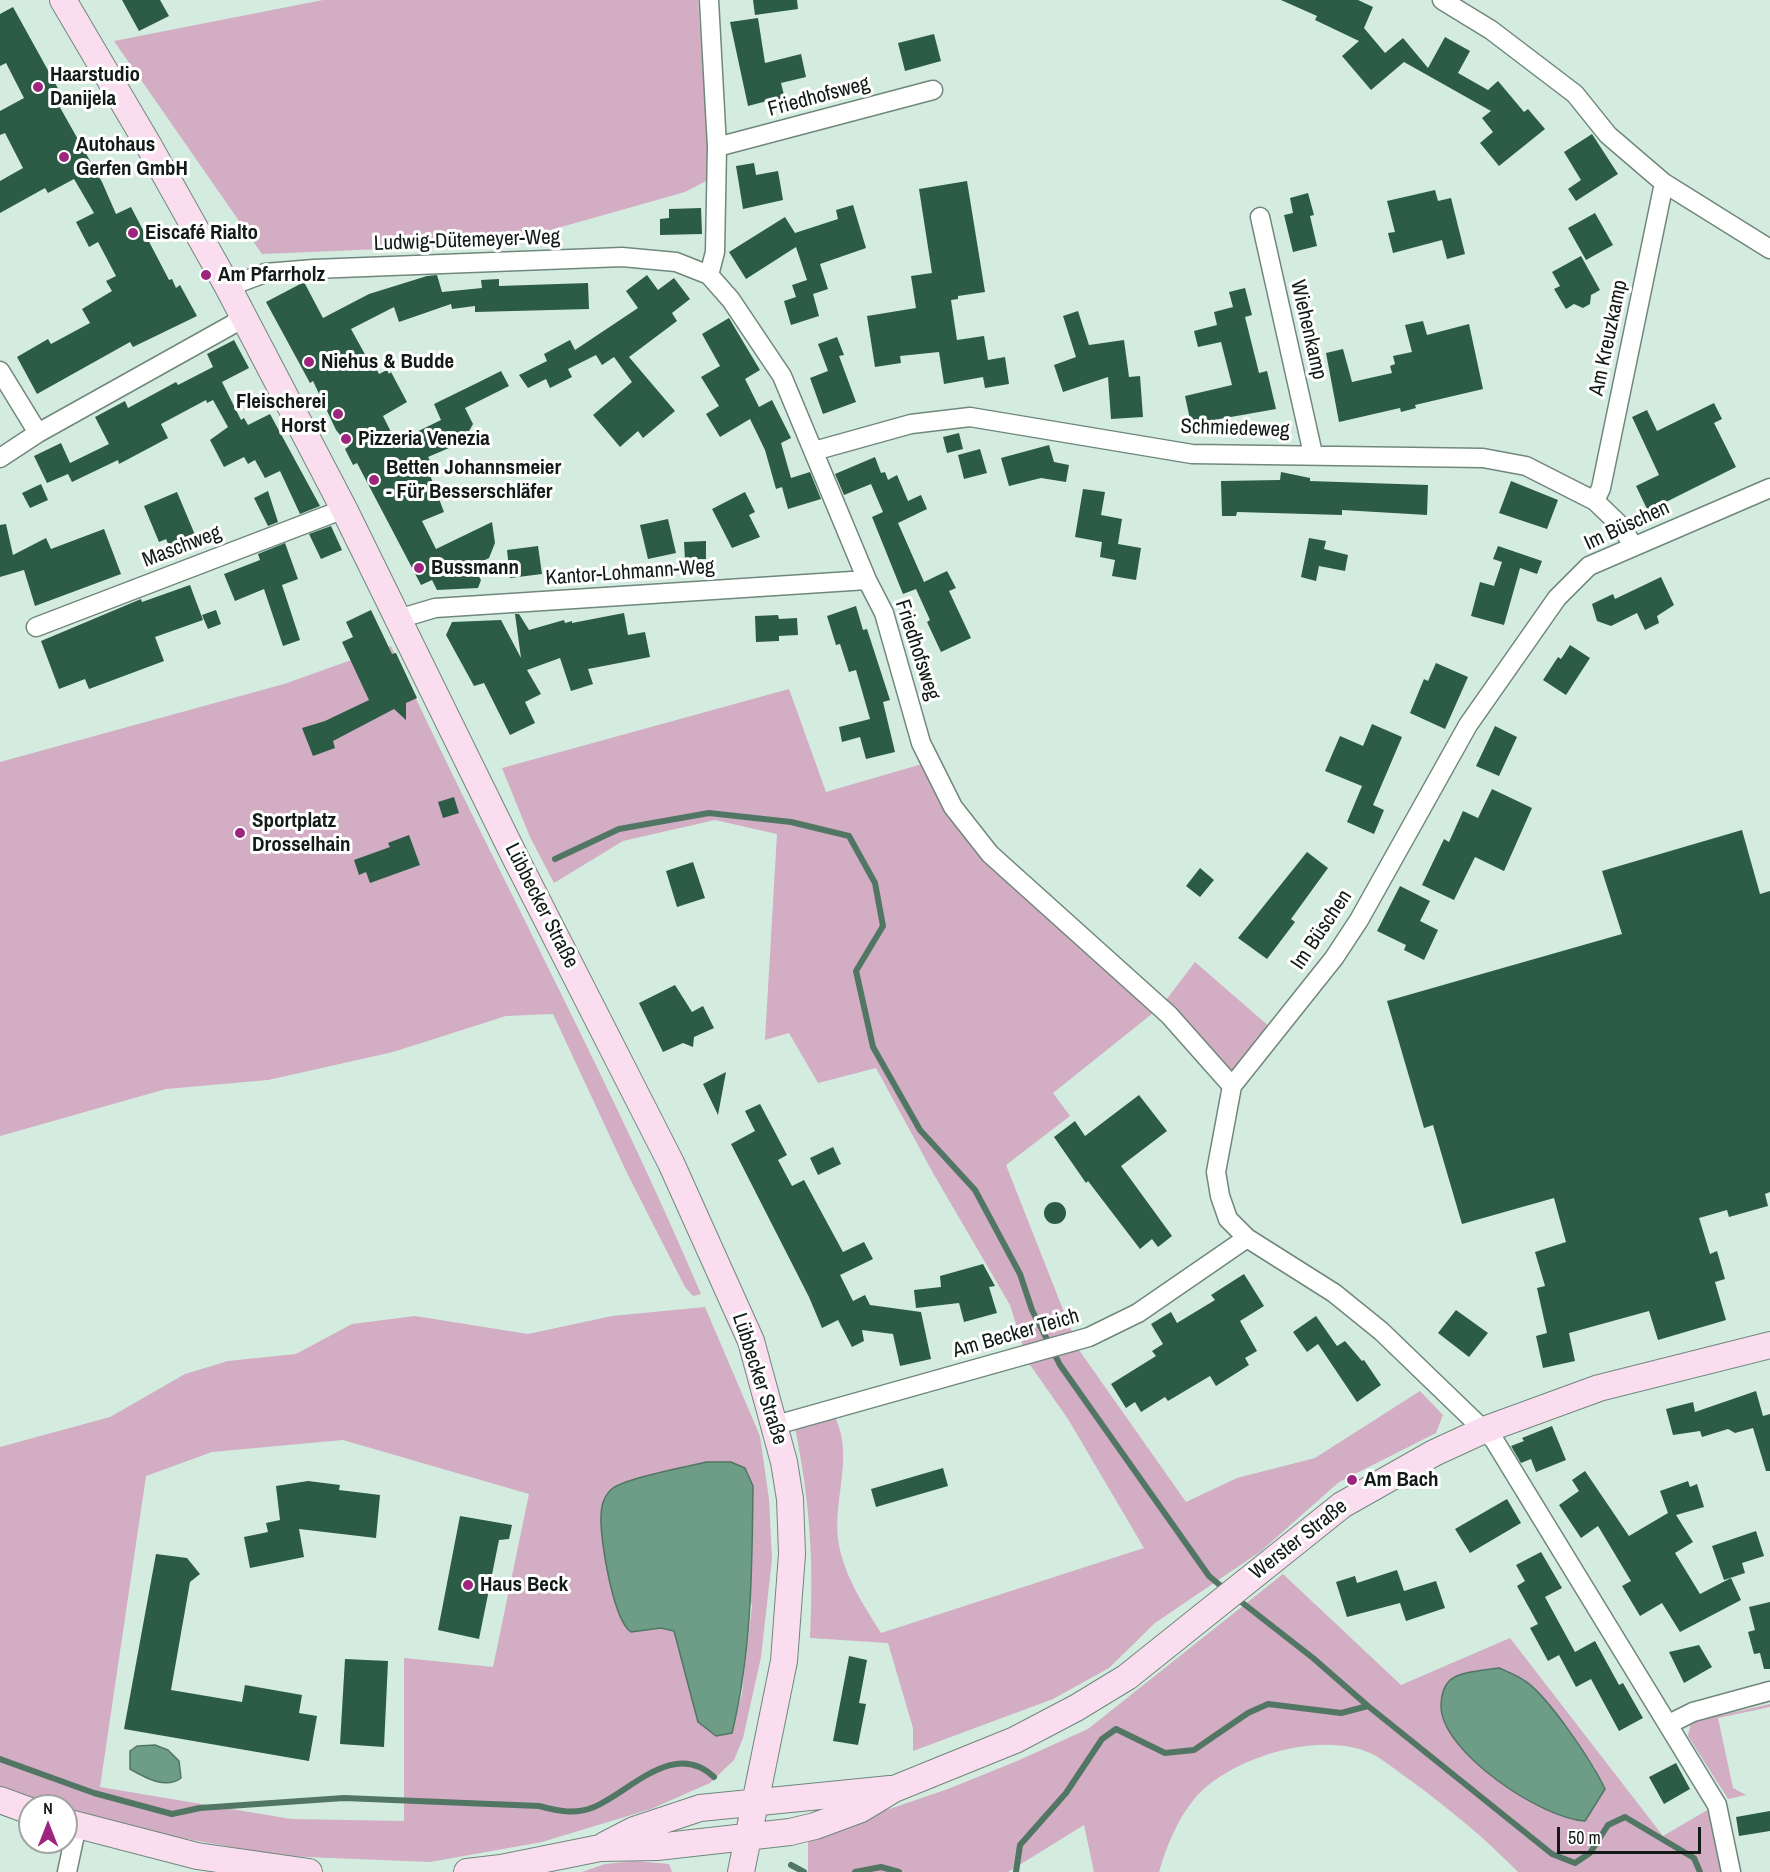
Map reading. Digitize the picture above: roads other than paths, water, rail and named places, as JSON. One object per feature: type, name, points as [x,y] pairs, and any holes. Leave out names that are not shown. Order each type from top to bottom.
[{"type":"main road","name":"Lübbecker Straße","points":[[63,0],[228,286],[344,509],[670,1163],[751,1341],[776,1425],[789,1498],[792,1554],[784,1660],[741,1872]]},
{"type":"main road","name":"Werster Straße","points":[[600,1848],[657,1847],[749,1837],[816,1826],[861,1809],[894,1789],[1015,1740],[1076,1708],[1127,1677],[1342,1505],[1434,1453],[1484,1430],[1599,1388],[1770,1345]]},
{"type":"main road","name":"Werster Straße","points":[[600,1848],[634,1830],[683,1811],[757,1801],[894,1789]]},
{"type":"main road","points":[[0,1800],[18,1807]]},
{"type":"main road","points":[[78,1826],[197,1856],[309,1872]]},
{"type":"main road","points":[[467,1872],[501,1868],[600,1848]]},
{"type":"street","points":[[709,0],[717,147],[715,252],[709,275]]},
{"type":"street","points":[[1442,0],[1491,30],[1575,94],[1608,135],[1664,183],[1770,249]]},
{"type":"street","name":"Friedhofsweg","points":[[717,147],[933,90]]},
{"type":"street","name":"Am Kreuzkamp","points":[[1594,501],[1601,488],[1664,183]]},
{"type":"street","name":"Wiehenkamp","points":[[1260,217],[1313,454]]},
{"type":"street","name":"Ludwig-Dütemeyer-Weg","points":[[228,286],[265,273],[314,269],[622,257],[676,262],[709,275]]},
{"type":"street","name":"Friedhofsweg","points":[[709,275],[731,300],[782,376],[867,580],[884,613],[921,743],[953,807],[990,854],[1169,1015],[1232,1086]]},
{"type":"street","points":[[0,458],[38,433],[244,318]]},
{"type":"street","points":[[0,371],[38,433]]},
{"type":"street","name":"Schmiedeweg","points":[[814,451],[911,424],[970,417],[1192,454],[1483,458],[1526,466],[1594,501],[1620,525],[1633,545]]},
{"type":"street","name":"Im Büschen","points":[[1484,1430],[1435,1380],[1374,1324],[1334,1293],[1247,1238],[1228,1219],[1220,1196],[1216,1172],[1232,1086],[1334,958],[1359,920],[1468,725],[1557,598],[1589,566],[1633,545],[1770,488]]},
{"type":"street","name":"Maschweg","points":[[36,627],[344,509]]},
{"type":"street","name":"Kantor-Lohmann-Weg","points":[[398,619],[435,608],[867,580]]},
{"type":"street","name":"Am Becker Teich","points":[[776,1425],[1089,1337],[1138,1313],[1247,1238]]},
{"type":"street","points":[[1484,1430],[1494,1440],[1717,1805],[1731,1872]]},
{"type":"street","points":[[1669,1724],[1693,1712],[1770,1692]]},
{"type":"street","points":[[67,1872],[68,1854]]},
{"type":"waterway","points":[[555,859],[619,829],[709,813],[791,822],[849,836],[875,883],[883,926],[856,971],[873,1047],[920,1130],[975,1190],[1020,1274],[1032,1310],[1060,1365],[1209,1576],[1227,1591]]},
{"type":"waterway","points":[[1235,1597],[1313,1658],[1368,1706]]},
{"type":"waterway","points":[[1016,1872],[1020,1845],[1066,1793],[1102,1739],[1116,1729],[1165,1753],[1194,1750],[1248,1713],[1268,1704],[1341,1713],[1368,1706],[1552,1854],[1575,1863],[1590,1853],[1608,1825],[1625,1817],[1694,1858],[1700,1872]]},
{"type":"waterway","points":[[0,1759],[94,1793],[172,1814],[200,1808],[344,1798],[539,1806],[573,1812],[594,1807],[638,1780],[668,1766],[684,1763],[699,1767],[714,1777]]},
{"type":"waterway","points":[[791,1865],[804,1872]]},
{"type":"waterway","points":[[855,1872],[881,1867],[899,1872]]},
{"type":"place","name":"Haarstudio Danijela","points":[[38,87]]},
{"type":"place","name":"Autohaus Gerfen GmbH","points":[[64,157]]},
{"type":"place","name":"Eiscafé Rialto","points":[[133,233]]},
{"type":"place","name":"Am Pfarrholz","points":[[206,275]]},
{"type":"place","name":"Niehus & Budde","points":[[309,362]]},
{"type":"place","name":"Fleischerei Horst","points":[[338,414]]},
{"type":"place","name":"Pizzeria Venezia","points":[[346,439]]},
{"type":"place","name":"Betten Johannsmeier - Für Besserschläfer","points":[[374,480]]},
{"type":"place","name":"Bussmann","points":[[419,568]]},
{"type":"place","name":"Sportplatz Drosselhain","points":[[240,833]]},
{"type":"place","name":"Am Bach","points":[[1352,1480]]},
{"type":"place","name":"Haus Beck","points":[[468,1585]]}]
